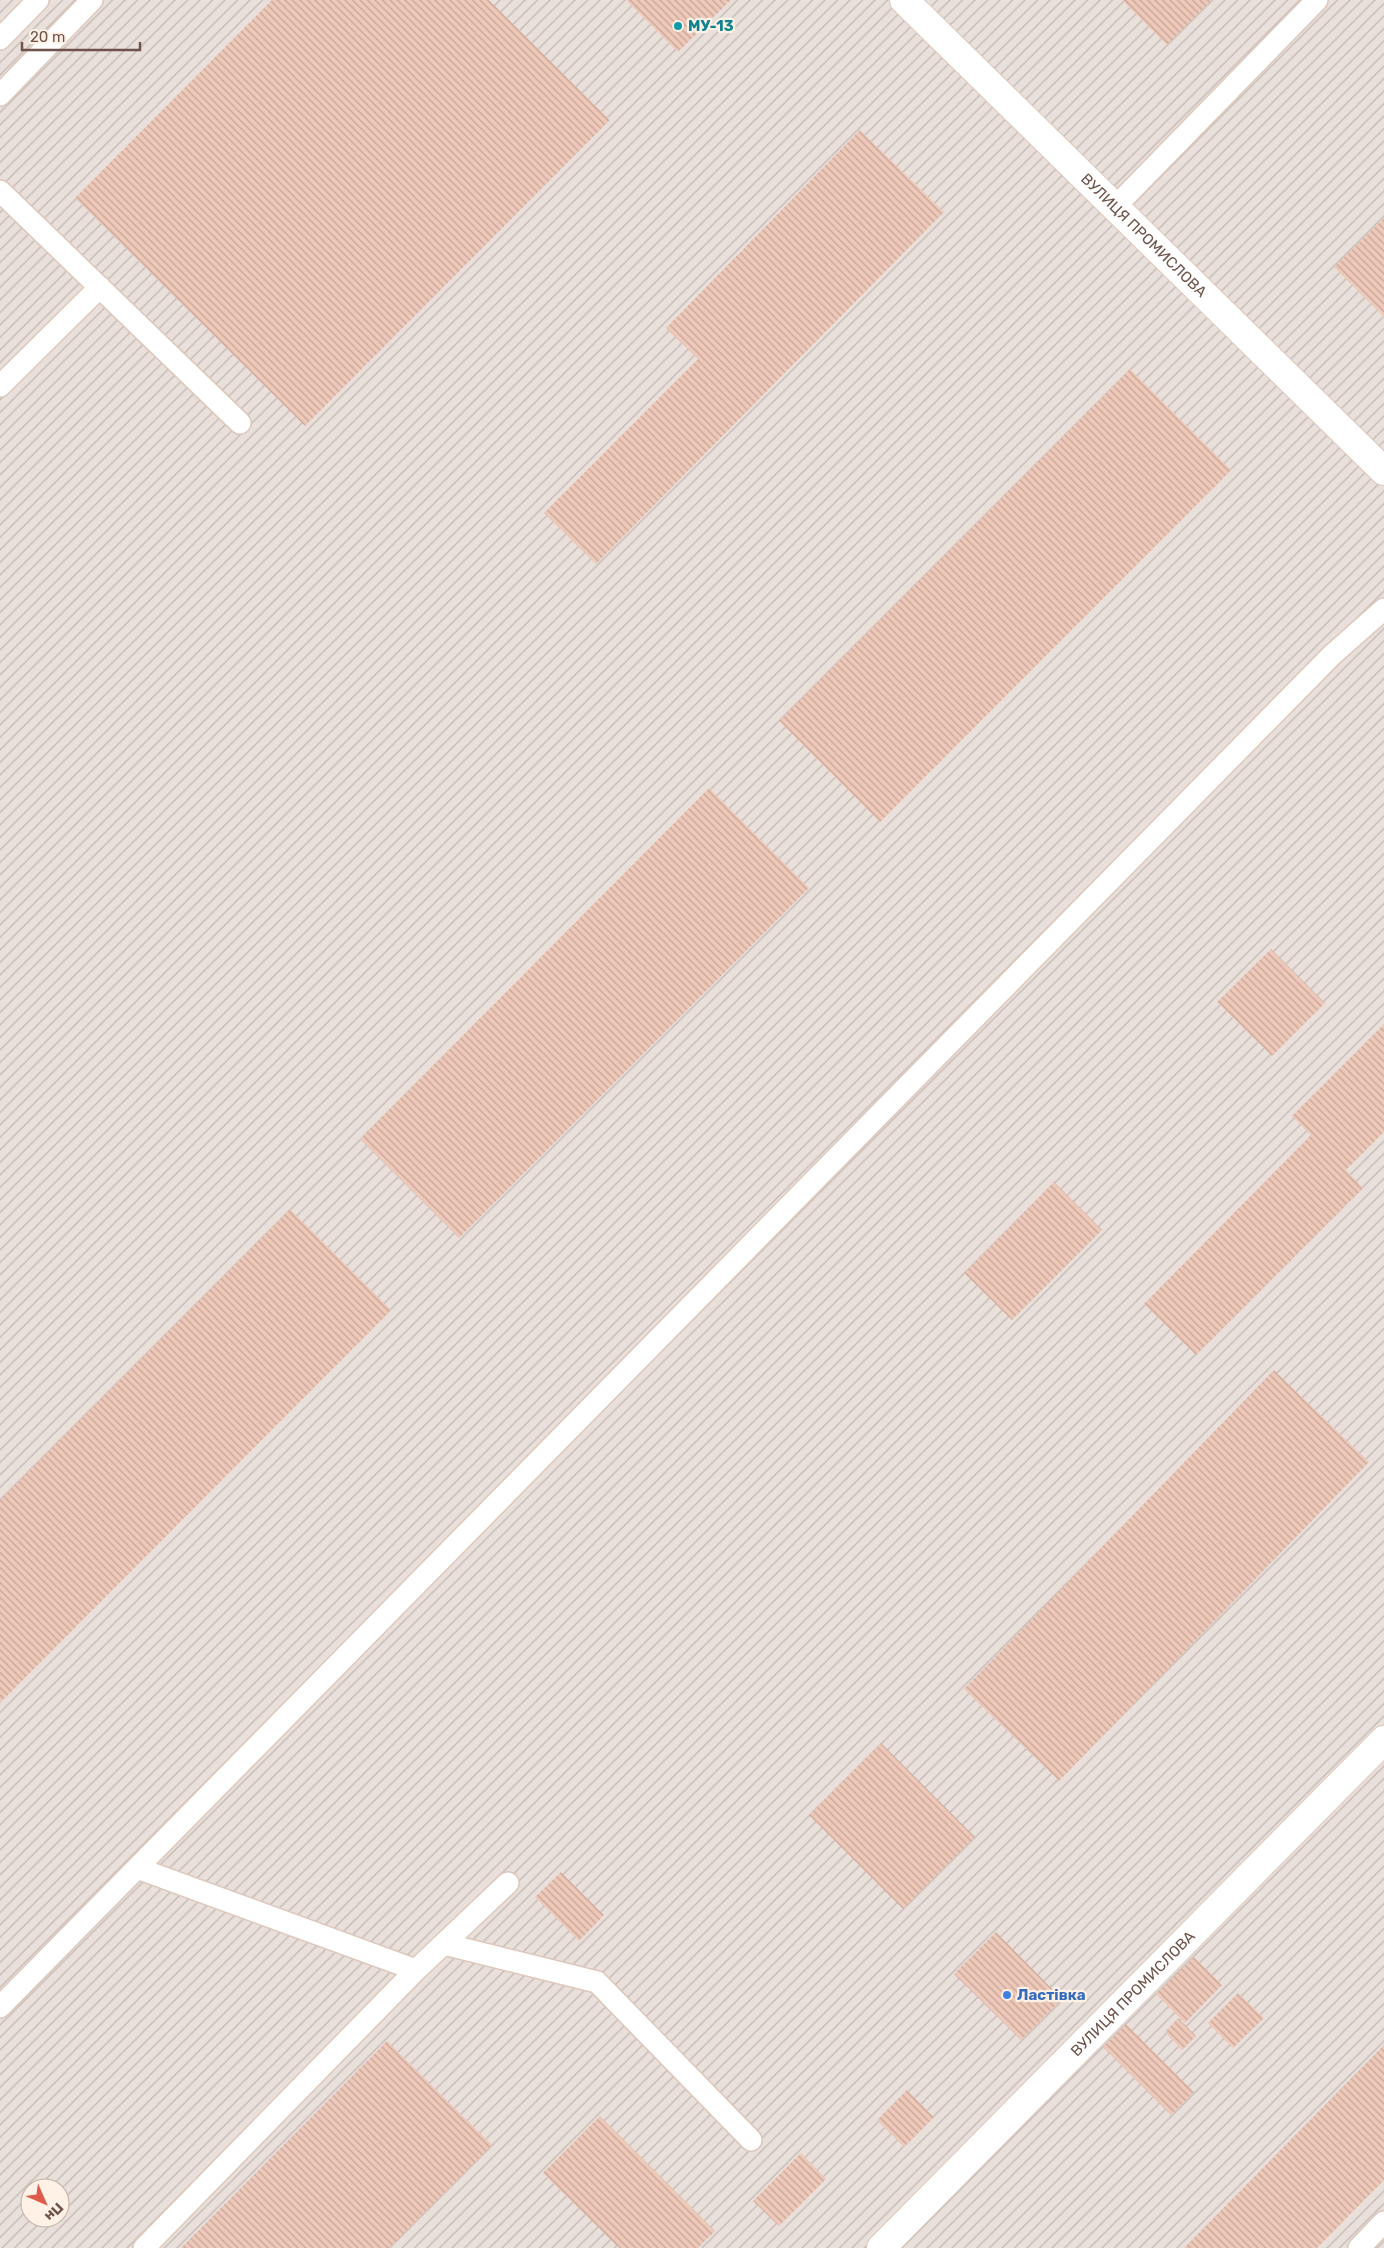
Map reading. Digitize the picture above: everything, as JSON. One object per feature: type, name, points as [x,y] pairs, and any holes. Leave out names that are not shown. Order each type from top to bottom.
[{"type":"street","name":"ВУЛИЦЯ ПРОМИСЛОВА","points":[[904,0],[1384,471]]},
{"type":"street","name":"ВУЛИЦЯ ПРОМИСЛОВА","points":[[881,2248],[1384,1740]]},
{"type":"lane","points":[[0,39],[38,0]]},
{"type":"lane","points":[[0,95],[92,0]]},
{"type":"lane","points":[[1114,208],[1317,0]]},
{"type":"lane","points":[[0,191],[240,423]]},
{"type":"lane","points":[[0,386],[100,287]]},
{"type":"lane","points":[[0,2006],[1332,655],[1384,609]]},
{"type":"lane","points":[[137,1868],[416,1970]]},
{"type":"lane","points":[[144,2248],[416,1970],[508,1883]]},
{"type":"lane","points":[[444,1944],[597,1982],[751,2140]]},
{"type":"lane","points":[[1358,2248],[1384,2222]]},
{"type":"shaded area","points":[[0,0],[1384,0],[1384,2248],[0,2248]]},
{"type":"building","points":[[272,0],[489,0],[610,120],[305,426],[75,198]]},
{"type":"building","name":"МУ-13","points":[[626,0],[731,0],[678,52]]},
{"type":"building","points":[[1122,0],[1212,0],[1167,45]]},
{"type":"building","points":[[860,130],[944,212],[596,564],[544,513],[698,359],[666,328]]},
{"type":"building","points":[[1384,218],[1384,317],[1334,267]]},
{"type":"building","points":[[1130,369],[1231,470],[880,822],[779,721]]},
{"type":"building","points":[[709,788],[809,888],[459,1238],[360,1139]]},
{"type":"building","points":[[1271,949],[1325,1003],[1272,1056],[1217,1002]]},
{"type":"building","points":[[1384,1024],[1384,1132],[1346,1170],[1363,1188],[1196,1355],[1144,1304],[1311,1135],[1292,1116]]},
{"type":"building","points":[[1054,1182],[1102,1230],[1012,1320],[964,1273]]},
{"type":"building","points":[[290,1209],[391,1310],[0,1703],[0,1500]]},
{"type":"building","points":[[1274,1370],[1369,1462],[1059,1781],[964,1689]]},
{"type":"building","points":[[881,1743],[975,1837],[903,1909],[809,1815]]},
{"type":"building","points":[[561,1872],[604,1915],[579,1941],[535,1897]]},
{"type":"building","points":[[996,1932],[1062,1999],[1021,2040],[954,1974]]},
{"type":"building","points":[[1194,1957],[1222,1985],[1185,2023],[1156,1994]]},
{"type":"building","points":[[1238,1993],[1264,2018],[1233,2048],[1208,2023]]},
{"type":"building","points":[[1178,2018],[1196,2036],[1182,2050],[1165,2032]]},
{"type":"building","points":[[1126,2024],[1194,2092],[1171,2115],[1103,2047]]},
{"type":"building","points":[[387,2041],[492,2145],[389,2248],[181,2248]]},
{"type":"building","points":[[1384,2045],[1384,2180],[1317,2248],[1184,2248]]},
{"type":"building","points":[[907,2090],[934,2117],[904,2147],[877,2120]]},
{"type":"building","points":[[600,2116],[715,2231],[698,2248],[619,2248],[543,2173]]},
{"type":"building","points":[[801,2153],[826,2179],[779,2226],[753,2201]]},
{"type":"place","name":"МУ-13","points":[[678,26]]},
{"type":"place","name":"Ластівка","points":[[1007,1995]]}]
